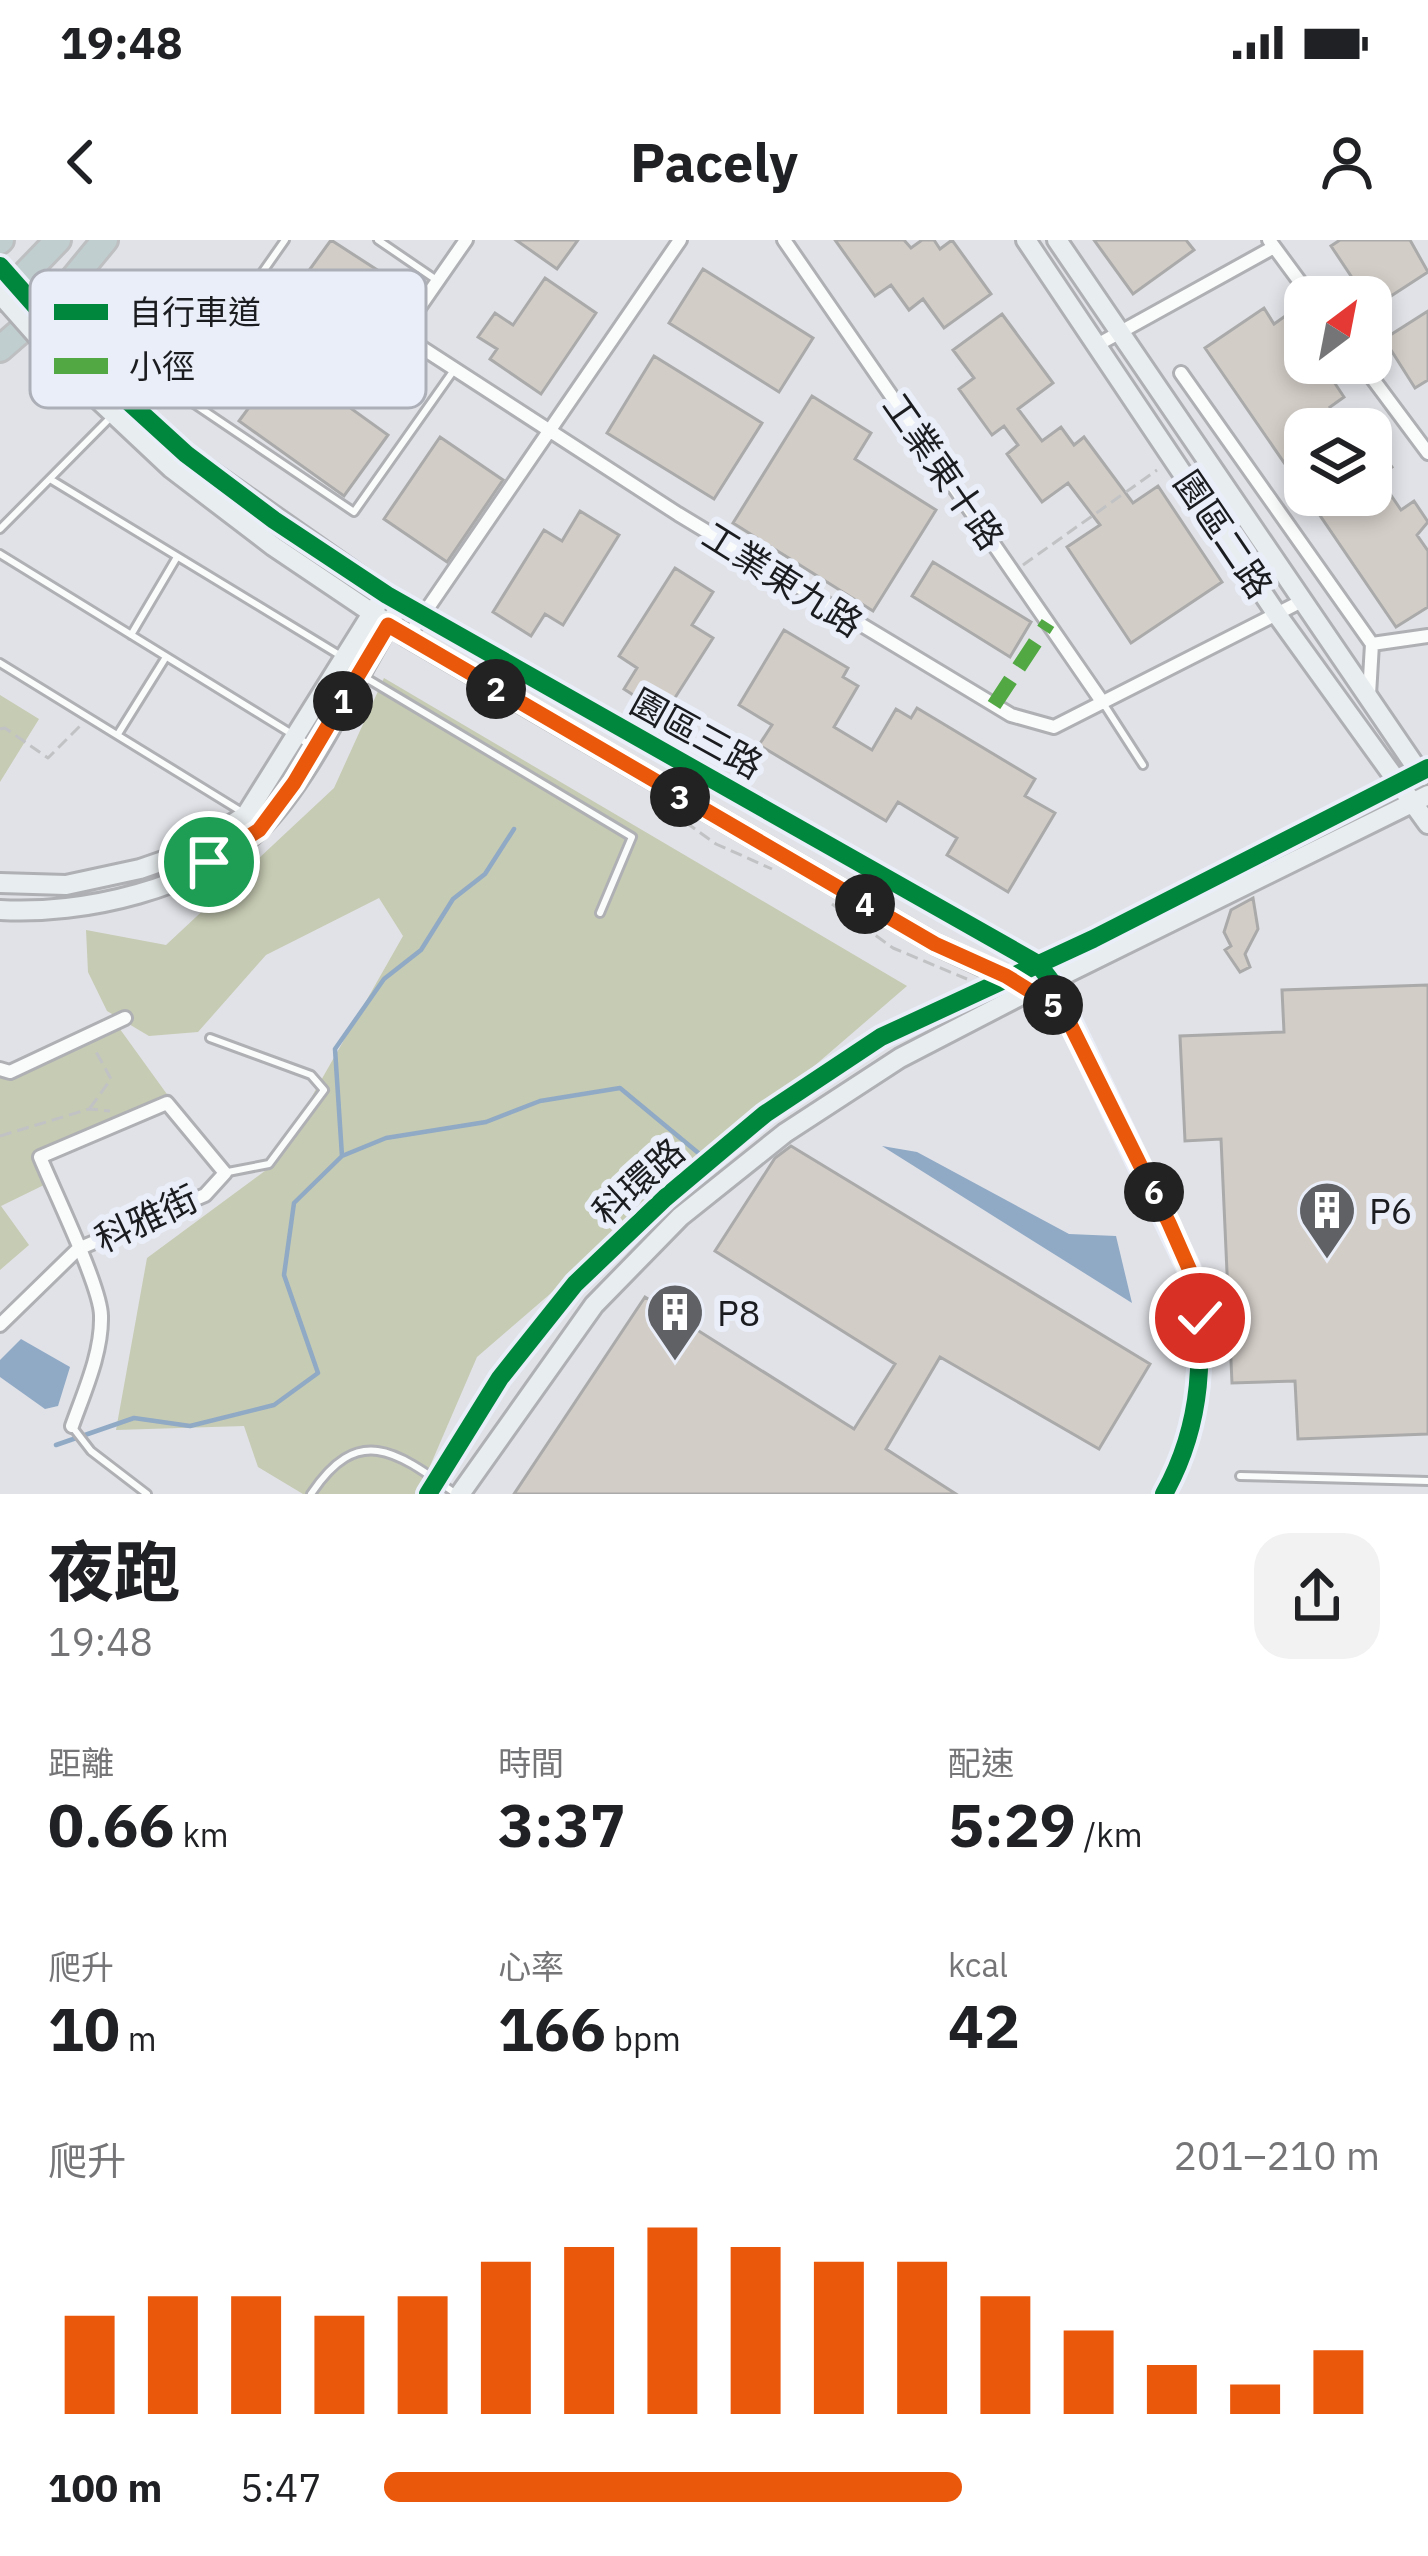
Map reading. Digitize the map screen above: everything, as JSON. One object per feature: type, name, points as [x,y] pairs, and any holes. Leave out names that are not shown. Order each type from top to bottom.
[{"type":"highway","points":[[0,297],[58,240]]},
{"type":"highway","points":[[80,270],[105,240]]},
{"type":"highway","points":[[0,349],[30,323]]},
{"type":"street","name":"工業東九路","points":[[426,298],[466,240]]},
{"type":"street","points":[[408,638],[680,240]]},
{"type":"street","name":"工業東十路","points":[[784,240],[1103,703]]},
{"type":"street","name":"園區二路","points":[[1026,240],[1279,616],[1399,781],[1421,798],[1428,824]]},
{"type":"street","name":"園區二路","points":[[1058,240],[1368,702],[1424,774]]},
{"type":"street","points":[[1097,345],[1272,244],[1296,276]]},
{"type":"street","name":"園區三路","points":[[0,266],[30,305]]},
{"type":"street","name":"園區三路","points":[[0,297],[30,324]]},
{"type":"street","name":"工業東九路","points":[[426,350],[547,432],[1011,715],[1054,727],[1300,602]]},
{"type":"street","points":[[1181,373],[1372,644],[1368,702]]},
{"type":"street","points":[[1376,384],[1428,453]]},
{"type":"street","name":"園區三路","points":[[109,408],[188,481],[408,638],[969,980],[1015,982],[1064,1012]]},
{"type":"street","name":"園區三路","points":[[128,408],[274,520],[394,599],[1038,964]]},
{"type":"street","points":[[0,883],[66,885],[140,869],[192,851],[246,814],[371,613],[394,599]]},
{"type":"street","points":[[0,910],[47,913],[154,889],[259,830],[315,748],[388,625],[394,599]]},
{"type":"street","points":[[1372,644],[1428,636]]},
{"type":"street","points":[[1164,1494],[1182,1456],[1200,1385],[1200,1318],[1191,1273],[1051,981],[1038,964],[1399,781],[1424,774]]},
{"type":"street","points":[[1051,981],[1421,798]]},
{"type":"street","name":"科環路","points":[[458,1494],[594,1305],[680,1217],[785,1133],[1038,964]]},
{"type":"street","name":"科環路","points":[[432,1487],[500,1378],[575,1284],[665,1198],[765,1114],[969,980],[1051,981]]},
{"type":"street","points":[[0,1069],[10,1072],[124,1018]]},
{"type":"street","name":"科雅街","points":[[0,1325],[78,1249],[205,1195],[225,1173],[167,1102],[142,1113]]},
{"type":"street","points":[[72,1426],[91,1371],[102,1313],[40,1157],[142,1113]]},
{"type":"lane","points":[[264,270],[285,240]]},
{"type":"lane","points":[[379,240],[422,270]]},
{"type":"lane","points":[[426,273],[438,281]]},
{"type":"lane","points":[[200,408],[354,512],[455,368]]},
{"type":"lane","points":[[0,530],[114,415]]},
{"type":"lane","points":[[50,479],[344,658]]},
{"type":"lane","points":[[0,554],[315,748]]},
{"type":"lane","points":[[131,635],[177,557]]},
{"type":"lane","points":[[118,734],[166,657]]},
{"type":"lane","points":[[0,663],[246,814]]},
{"type":"lane","points":[[359,674],[632,837],[600,913]]},
{"type":"lane","points":[[1103,703],[1143,765]]},
{"type":"lane","points":[[210,1038],[311,1075],[323,1090],[269,1164],[225,1173]]},
{"type":"lane","points":[[72,1426],[91,1451],[147,1494]]},
{"type":"lane","points":[[311,1494],[332,1464],[359,1449],[398,1456],[432,1487],[458,1494]]},
{"type":"lane","points":[[1240,1476],[1428,1481]]},
{"type":"path","points":[[1013,572],[1174,459]]},
{"type":"path","points":[[0,729],[48,758],[90,717]]},
{"type":"path","points":[[643,792],[716,844],[780,873]]},
{"type":"path","points":[[831,904],[893,948],[969,980]]},
{"type":"path","points":[[88,1035],[111,1079],[89,1109]]},
{"type":"path","points":[[0,1136],[89,1109],[142,1113]]},
{"type":"green space","points":[[384,678],[907,986],[477,1357],[418,1494],[303,1494],[258,1467],[244,1426],[116,1430],[147,1258],[273,1165],[403,936],[379,898],[266,955],[198,1032],[149,1036],[107,1011],[88,972],[86,930],[166,945],[334,788]]},
{"type":"green space","points":[[0,695],[39,719],[0,782]]},
{"type":"green space","points":[[117,1025],[169,1097],[32,1155],[46,1184],[1,1206],[29,1245],[0,1270],[0,1076],[12,1080]]},
{"type":"water","points":[[882,1146],[917,1152],[1069,1234],[1116,1236],[1132,1303]]},
{"type":"water","points":[[21,1339],[70,1367],[58,1406],[45,1409],[0,1377],[0,1360]]},
{"type":"building","points":[[331,240],[377,270],[309,270]]},
{"type":"building","points":[[516,240],[578,240],[557,269]]},
{"type":"building","points":[[835,240],[904,240],[911,248],[922,240],[934,240],[940,249],[952,240],[991,294],[944,328],[923,299],[909,310],[891,285],[875,296]]},
{"type":"building","points":[[1094,240],[1186,240],[1194,250],[1133,294]]},
{"type":"building","points":[[1340,240],[1410,240],[1428,272],[1392,295],[1392,276],[1351,276],[1331,246]]},
{"type":"building","points":[[703,269],[813,338],[779,392],[669,323]]},
{"type":"building","points":[[545,278],[596,313],[541,394],[490,359],[497,349],[478,337],[495,313],[513,325]]},
{"type":"building","points":[[1264,308],[1274,324],[1284,317],[1284,384],[1335,384],[1344,397],[1331,408],[1284,408],[1284,463],[1205,348]]},
{"type":"building","points":[[1428,311],[1428,380],[1415,388],[1392,352],[1392,334]]},
{"type":"building","points":[[1002,314],[1053,383],[1018,409],[1042,441],[1061,427],[1074,445],[1084,437],[1133,503],[1158,486],[1222,582],[1131,643],[1067,547],[1100,525],[1068,483],[1042,502],[1007,454],[1018,445],[1004,426],[992,435],[959,389],[974,378],[953,350]]},
{"type":"building","points":[[654,356],[762,423],[714,499],[607,433]]},
{"type":"building","points":[[812,396],[871,433],[855,459],[936,510],[873,611],[733,523]]},
{"type":"building","points":[[249,408],[350,408],[388,435],[344,496],[239,421]]},
{"type":"building","points":[[440,437],[503,480],[447,562],[384,519]]},
{"type":"building","points":[[1392,497],[1401,510],[1414,501],[1428,522],[1417,535],[1428,551],[1428,607],[1396,627],[1320,516],[1392,516]]},
{"type":"building","points":[[580,511],[619,535],[563,625],[545,614],[531,636],[493,612],[544,530],[562,541]]},
{"type":"building","points":[[933,562],[1031,622],[1010,657],[912,596]]},
{"type":"building","points":[[675,568],[713,592],[692,625],[713,638],[664,715],[624,689],[637,668],[619,656]]},
{"type":"building","points":[[784,630],[848,668],[843,677],[858,686],[834,727],[872,750],[896,709],[911,718],[917,708],[1035,779],[1025,796],[1055,813],[1008,892],[947,855],[957,838],[898,802],[886,821],[759,745],[772,725],[739,705]]},
{"type":"building","points":[[1253,898],[1258,929],[1245,954],[1250,967],[1240,972],[1225,950],[1231,946],[1224,932],[1231,910]]},
{"type":"building","name":"P6","points":[[1428,985],[1428,1434],[1298,1439],[1295,1381],[1232,1383],[1221,1139],[1185,1141],[1180,1036],[1284,1032],[1282,990]]},
{"type":"building","points":[[791,1146],[1150,1364],[1099,1449],[940,1357],[886,1449],[956,1494],[514,1494],[645,1297],[854,1429],[895,1364],[715,1251],[775,1158]]},
{"type":"waterway","points":[[342,1156],[335,1049],[384,979],[421,950],[453,899],[485,874],[514,829]]},
{"type":"waterway","points":[[56,1445],[134,1418],[190,1426],[274,1405],[318,1373],[284,1275],[294,1203],[342,1156],[386,1138],[486,1122],[540,1101],[620,1088],[702,1156]]},
{"type":"marked path","points":[[994,705],[1048,623]]},
{"type":"cycle path","points":[[0,266],[30,300]]},
{"type":"cycle path","points":[[136,408],[186,454],[274,520],[387,595],[1038,964],[1051,981],[1191,1273],[1199,1330],[1198,1386],[1187,1441],[1164,1494]]},
{"type":"cycle path","points":[[428,1494],[500,1378],[575,1284],[665,1198],[765,1114],[881,1037],[1093,939],[1428,768]]},
{"type":"place","name":"P6","points":[[1327,1261]]},
{"type":"place","name":"P8","points":[[675,1363]]},
{"type":"route","points":[[209,862],[259,830],[294,783],[388,625],[935,944],[1006,976],[1064,1012],[1169,1223],[1191,1273],[1200,1318]]}]
